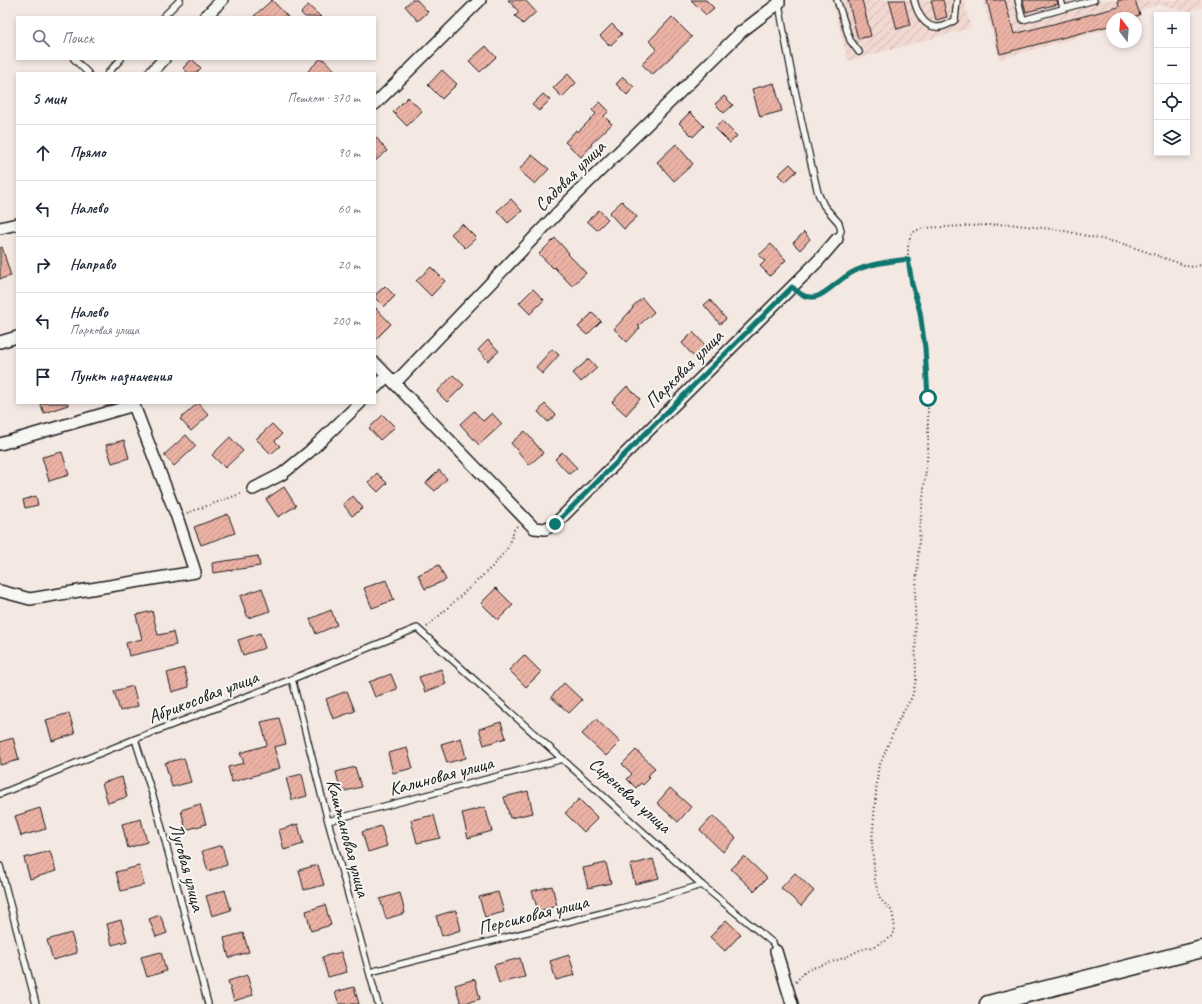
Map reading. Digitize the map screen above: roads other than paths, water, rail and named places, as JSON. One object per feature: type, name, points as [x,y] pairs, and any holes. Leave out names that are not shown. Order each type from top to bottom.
[{"type":"main road","points":[[988,1004],[1202,950]]},
{"type":"street","points":[[206,16],[222,0]]},
{"type":"street","points":[[376,103],[480,0]]},
{"type":"street","name":"Садовая улица","points":[[376,388],[391,380],[569,201],[741,32],[779,2]]},
{"type":"street","points":[[152,72],[163,60]]},
{"type":"street","points":[[0,228],[16,224]]},
{"type":"street","name":"Парковая улица","points":[[391,380],[534,528],[545,529],[555,524],[819,260],[837,239]]},
{"type":"street","points":[[0,342],[16,337]]},
{"type":"street","points":[[376,364],[391,380]]},
{"type":"street","points":[[0,444],[133,404],[177,517],[195,572],[30,598],[0,591]]},
{"type":"street","points":[[253,489],[282,474],[309,452],[359,404]]},
{"type":"street","name":"Сиреневая улица","points":[[776,951],[792,1004]]},
{"type":"lane","points":[[164,16],[180,0]]},
{"type":"lane","points":[[837,0],[850,40],[859,52]]},
{"type":"lane","points":[[914,0],[917,11],[925,22],[935,27],[947,26],[955,20],[956,0]]},
{"type":"lane","points":[[1018,0],[1023,20],[1094,0]]},
{"type":"lane","points":[[1061,0],[1063,8]]},
{"type":"lane","points":[[779,2],[794,91],[818,193],[824,206],[839,223],[841,231],[837,239]]},
{"type":"lane","points":[[75,60],[87,72]]},
{"type":"lane","points":[[109,72],[121,60]]},
{"type":"lane","name":"Абрикосовая улица","points":[[0,794],[135,739],[419,630]]},
{"type":"lane","name":"Сиреневая улица","points":[[419,630],[702,885],[773,943],[776,951]]},
{"type":"lane","name":"Каштановая улица","points":[[292,679],[328,822],[378,1004]]},
{"type":"lane","name":"Луговая улица","points":[[135,739],[156,806],[208,1004]]},
{"type":"lane","name":"Калиновая улица","points":[[328,822],[563,759]]},
{"type":"lane","points":[[0,866],[36,1004]]},
{"type":"lane","name":"Персиковая улица","points":[[370,972],[622,908],[702,885]]}]
